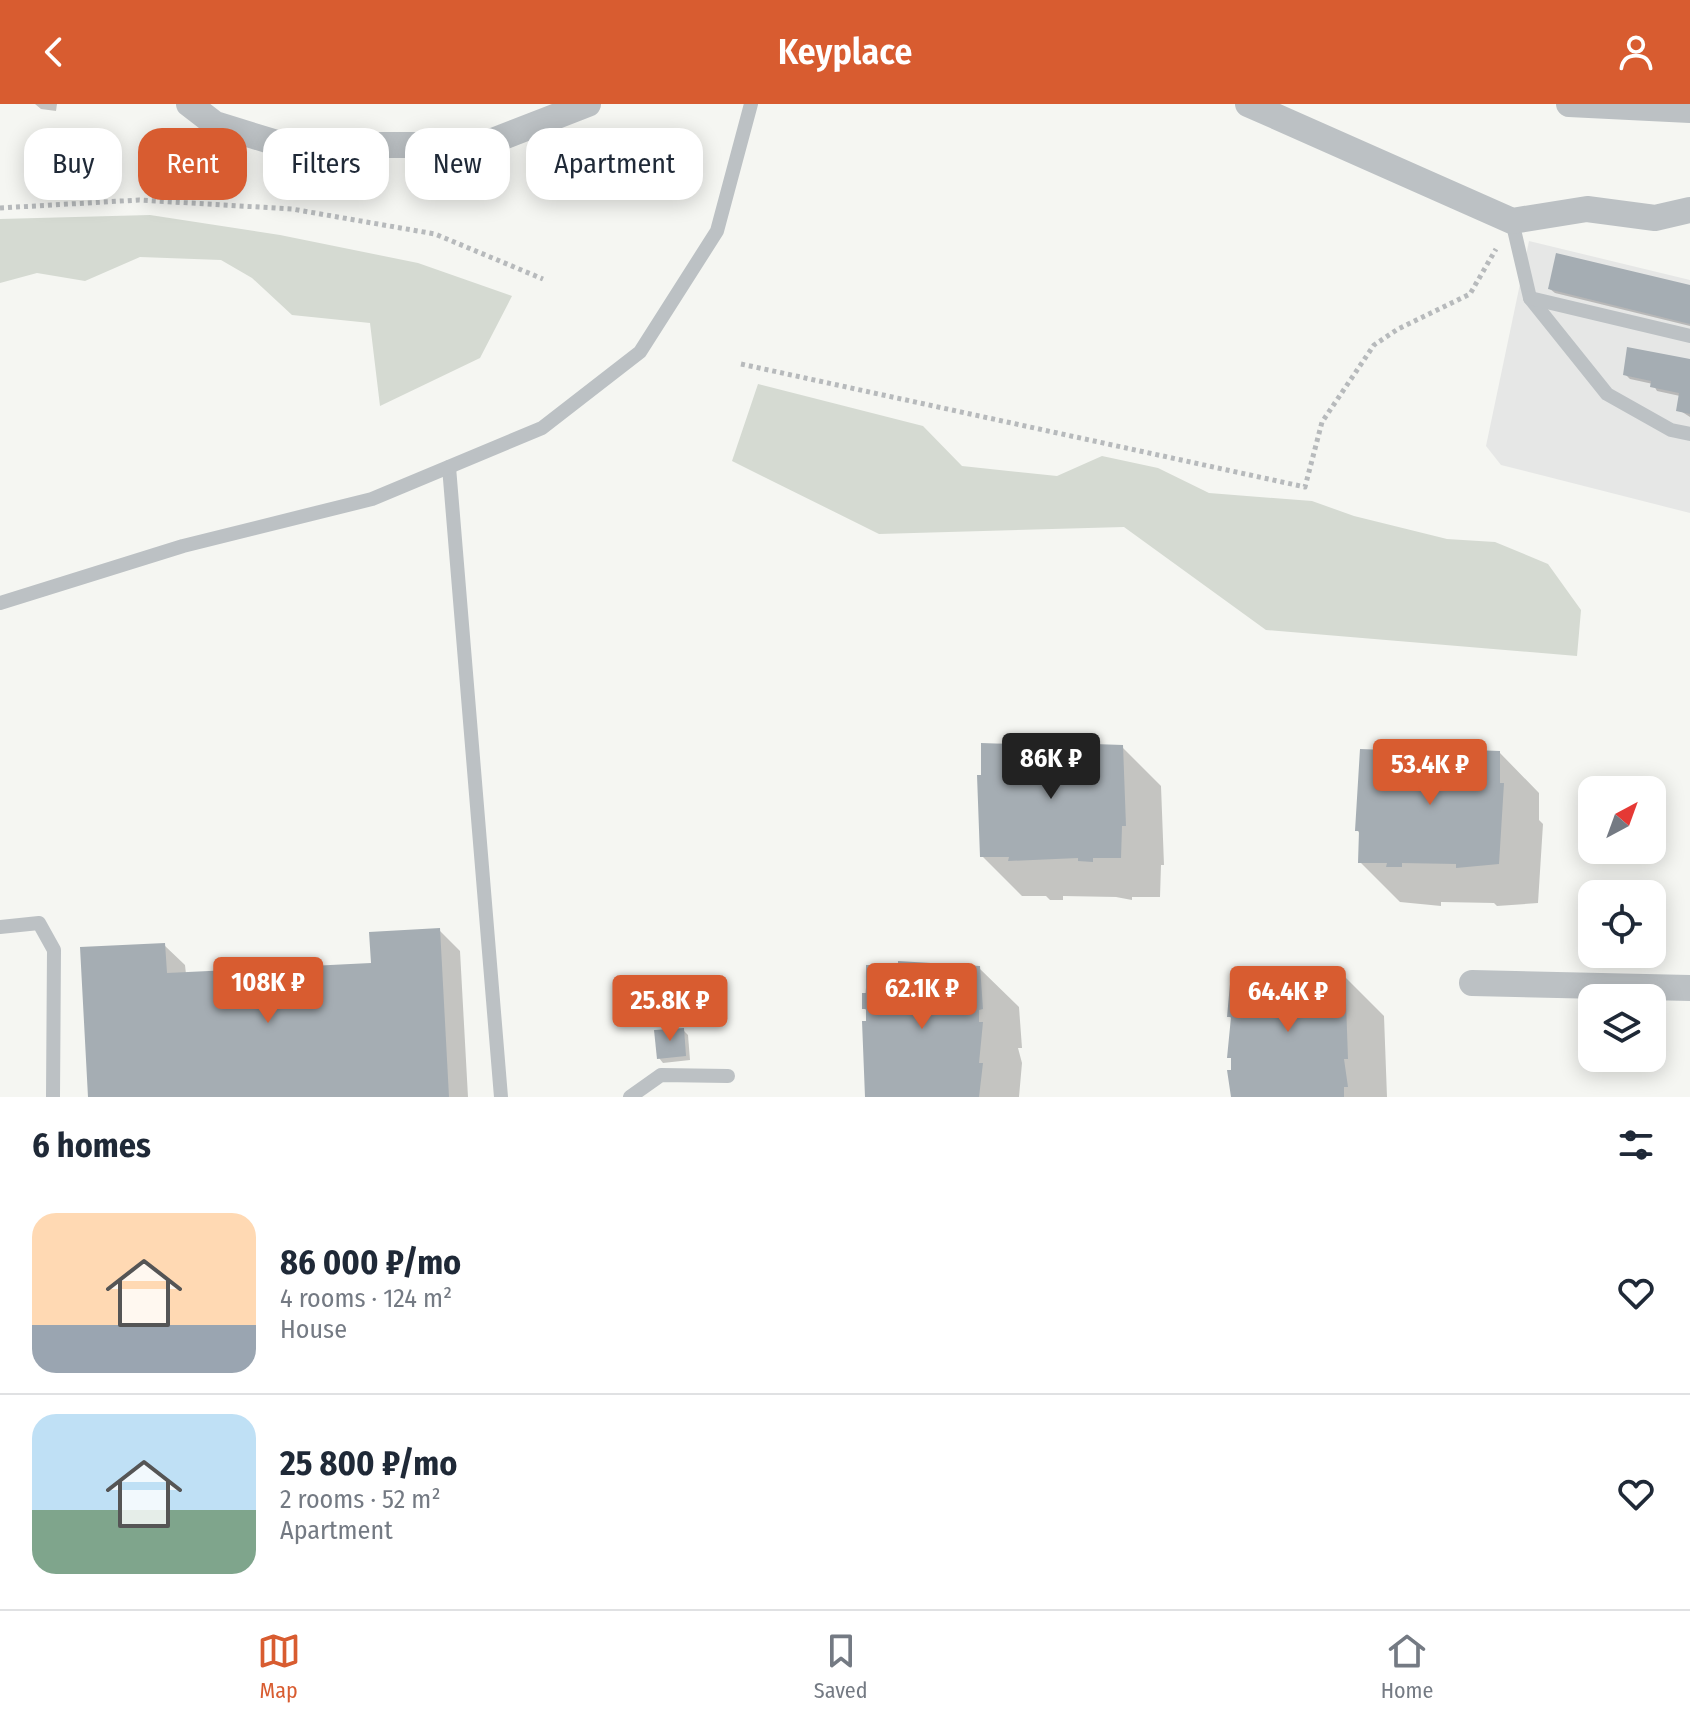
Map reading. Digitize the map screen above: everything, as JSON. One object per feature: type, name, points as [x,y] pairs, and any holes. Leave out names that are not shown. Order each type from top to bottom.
[{"type":"street","points":[[189,104],[215,124],[280,144],[351,145],[482,145],[588,104]]},
{"type":"street","points":[[1248,104],[1512,221],[1587,209],[1655,218],[1690,210]]},
{"type":"street","points":[[1569,104],[1690,110]]},
{"type":"street","points":[[1472,983],[1690,988]]},
{"type":"lane","points":[[0,603],[183,546],[372,499],[542,428],[640,352],[717,231],[751,104]]},
{"type":"lane","points":[[1512,221],[1530,298],[1607,394],[1671,430],[1690,434]]},
{"type":"lane","points":[[1530,298],[1690,336]]},
{"type":"lane","points":[[449,467],[501,1097]]},
{"type":"lane","points":[[0,927],[39,923],[54,950],[53,1097]]},
{"type":"lane","points":[[630,1097],[661,1075],[728,1076]]},
{"type":"path","points":[[0,208],[139,200],[292,209],[435,234],[543,279]]},
{"type":"path","points":[[741,364],[1305,487],[1322,422],[1374,345],[1398,329],[1470,294],[1512,221]]},
{"type":"shaded area","points":[[150,215],[280,235],[418,263],[512,296],[480,358],[380,406],[370,323],[292,315],[252,278],[221,260],[140,257],[85,281],[37,273],[0,283],[0,219]]},
{"type":"shaded area","points":[[1529,241],[1690,280],[1690,513],[1501,465],[1486,446]]},
{"type":"shaded area","points":[[758,384],[923,426],[962,466],[1057,476],[1102,456],[1158,468],[1209,493],[1312,501],[1354,516],[1447,539],[1495,542],[1548,564],[1581,610],[1577,656],[1266,630],[1124,527],[879,534],[732,461]]},
{"type":"building","points":[[1556,253],[1690,285],[1690,324],[1548,289]]},
{"type":"building","points":[[1627,347],[1690,359],[1690,414],[1676,411],[1679,393],[1650,387],[1651,381],[1623,375]]},
{"type":"building","points":[[1009,740],[1025,740],[1025,744],[1095,741],[1094,744],[1123,745],[1126,826],[1122,826],[1121,858],[1093,858],[1093,862],[1078,861],[1078,858],[1008,861],[1009,857],[980,857],[977,775],[981,775],[981,743],[1010,744]]},
{"type":"building","points":[[1388,746],[1403,746],[1403,750],[1472,747],[1472,750],[1500,751],[1500,783],[1504,783],[1499,864],[1456,868],[1456,864],[1402,863],[1402,867],[1386,867],[1387,863],[1358,863],[1359,831],[1355,831],[1360,749],[1387,750]]},
{"type":"building","points":[[440,928],[449,1097],[88,1097],[80,947],[165,943],[167,973],[371,963],[369,932]]},
{"type":"building","points":[[898,961],[980,966],[983,1009],[979,1010],[979,1022],[983,1022],[979,1063],[983,1063],[979,1097],[865,1097],[862,1021],[866,1021],[866,1009],[862,1009],[862,993],[866,993],[866,965],[898,965]]},
{"type":"building","points":[[1263,969],[1345,974],[1348,1059],[1344,1059],[1348,1087],[1344,1087],[1344,1097],[1231,1097],[1227,1070],[1231,1070],[1231,1058],[1227,1058],[1231,1017],[1227,1017],[1231,973],[1263,973]]},
{"type":"building","points":[[684,1028],[686,1056],[657,1059],[654,1030]]}]
